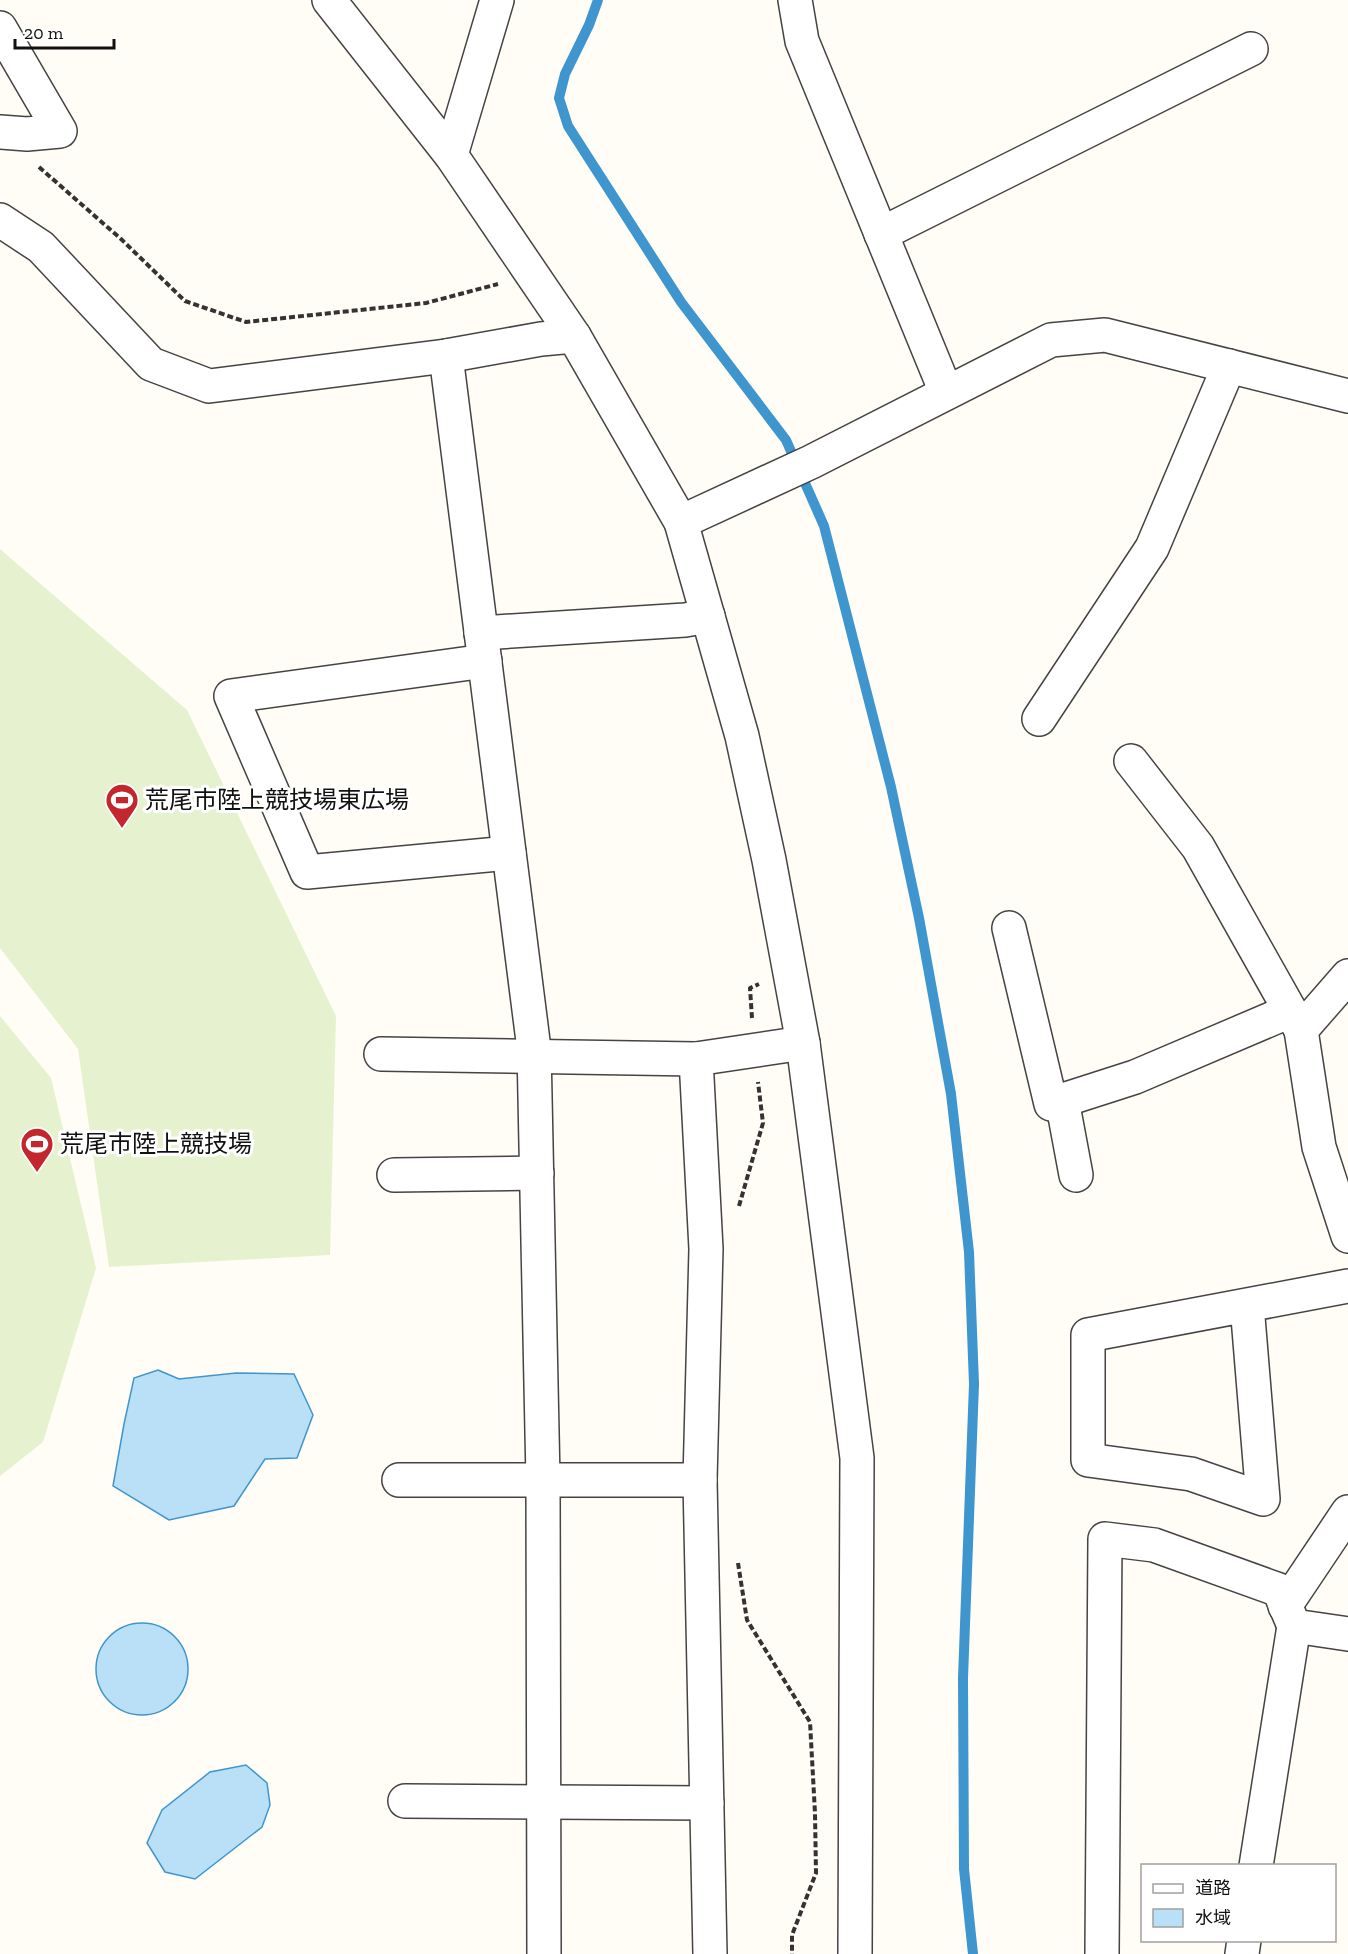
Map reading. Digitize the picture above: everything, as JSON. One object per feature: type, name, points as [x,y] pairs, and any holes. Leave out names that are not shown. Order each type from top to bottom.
[{"type":"street","points":[[329,0],[451,155],[573,336],[681,522],[745,747],[769,860],[803,1043],[857,1458],[855,1954]]},
{"type":"street","points":[[451,155],[497,0]]},
{"type":"street","points":[[795,0],[802,41],[946,392]]},
{"type":"street","points":[[0,28],[60,131],[27,134],[0,132]]},
{"type":"street","points":[[881,234],[1251,49]]},
{"type":"street","points":[[0,220],[41,248],[151,363],[209,386],[446,356],[541,339],[573,336]]},
{"type":"street","points":[[681,522],[811,462],[1051,340],[1105,335],[1346,392]]},
{"type":"street","points":[[446,356],[534,1056],[543,1480],[544,1954]]},
{"type":"street","points":[[1039,719],[1152,548],[1229,366]]},
{"type":"street","points":[[509,853],[307,872],[231,696],[483,647],[708,616]]},
{"type":"street","points":[[1131,761],[1198,847],[1296,1021],[1335,1152],[1348,1236]]},
{"type":"street","points":[[1009,928],[1051,1104],[1296,1021],[1348,976]]},
{"type":"street","points":[[381,1054],[696,1059],[803,1043]]},
{"type":"street","points":[[696,1059],[706,1249],[700,1480],[710,1954]]},
{"type":"street","points":[[1062,1100],[1076,1175]]},
{"type":"street","points":[[394,1175],[537,1173]]},
{"type":"street","points":[[1247,1305],[1263,1499],[1191,1474],[1088,1460],[1088,1335],[1247,1305],[1348,1286]]},
{"type":"street","points":[[399,1480],[700,1480]]},
{"type":"street","points":[[1256,1864],[1289,1616],[1348,1512]]},
{"type":"street","points":[[1102,1954],[1105,1539],[1154,1545],[1279,1590],[1289,1616]]},
{"type":"street","points":[[1289,1616],[1348,1634]]},
{"type":"street","points":[[405,1801],[707,1803]]},
{"type":"path","points":[[37,165],[121,239],[185,301],[246,322],[426,303],[500,284]]},
{"type":"green space","name":"荒尾市陸上競技場東広場","points":[[0,549],[187,710],[336,1016],[330,1255],[109,1267],[78,1049],[0,948]]},
{"type":"green space","name":"荒尾市陸上競技場","points":[[0,1016],[51,1078],[96,1268],[43,1442],[0,1476]]},
{"type":"water","points":[[158,1370],[179,1379],[236,1373],[294,1374],[313,1415],[297,1458],[265,1459],[234,1506],[169,1520],[113,1486],[134,1378]]},
{"type":"water","points":[[142,1623],[168,1631],[180,1643],[188,1669],[180,1695],[168,1707],[142,1715],[116,1707],[104,1695],[96,1669],[104,1643],[116,1631]]},
{"type":"water","points":[[246,1765],[267,1783],[270,1805],[262,1827],[195,1879],[165,1872],[147,1843],[162,1810],[210,1772]]},
{"type":"waterway","points":[[598,0],[589,25],[565,74],[559,98],[568,126],[681,302],[786,440],[824,526],[891,787],[919,918],[951,1094],[969,1252],[974,1384],[963,1678],[964,1869],[973,1954]]},
{"type":"place","name":"荒尾市陸上競技場東広場","points":[[122,829]]},
{"type":"place","name":"荒尾市陸上競技場","points":[[37,1173]]}]
